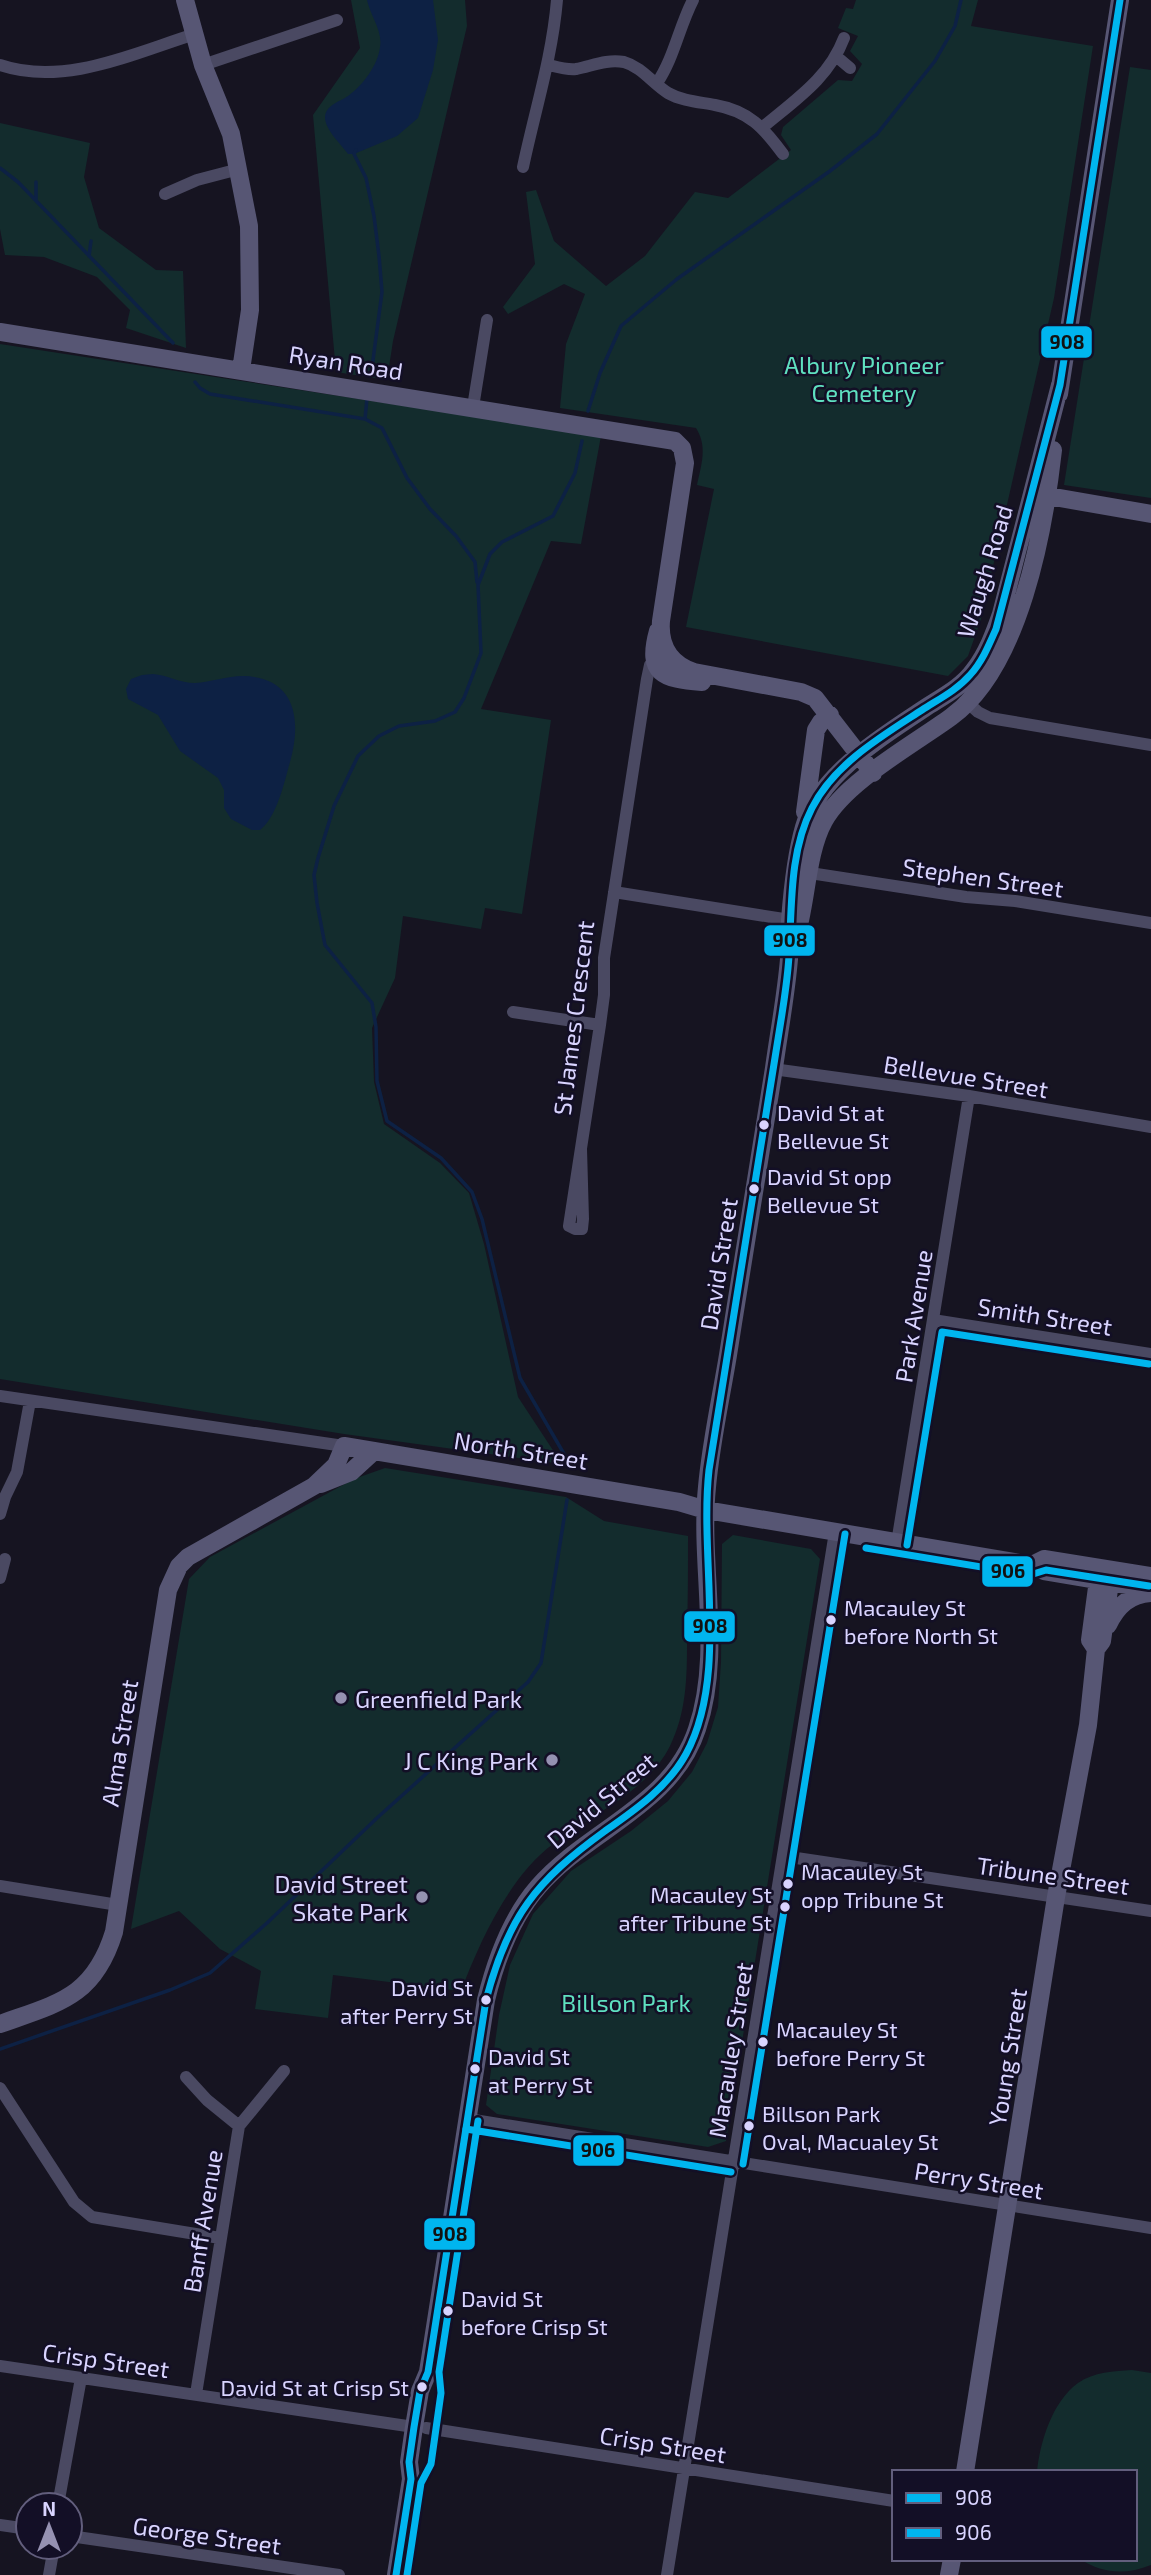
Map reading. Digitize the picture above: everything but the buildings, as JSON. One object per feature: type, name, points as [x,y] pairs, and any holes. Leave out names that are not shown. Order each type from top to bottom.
[{"type":"main road","points":[[185,0],[203,65],[231,134],[249,226],[250,310],[241,370]]},
{"type":"main road","name":"Waugh Road","points":[[860,755],[952,691],[972,673],[991,643],[1001,614],[1040,495],[1060,385],[1120,0]]},
{"type":"main road","name":"Ryan Road","points":[[0,332],[662,437],[675,441],[682,448]]},
{"type":"main road","name":"St James Crescent","points":[[660,657],[661,621],[685,463],[682,448]]},
{"type":"main road","points":[[1040,495],[1151,514]]},
{"type":"main road","name":"Waugh Road","points":[[873,773],[968,703],[985,683],[1014,623],[1041,535],[1040,495]]},
{"type":"main road","points":[[660,657],[657,669],[668,677],[749,684],[808,694],[830,715],[873,773]]},
{"type":"main road","points":[[803,833],[816,730],[830,715]]},
{"type":"main road","name":"David Street","points":[[396,2575],[411,2479],[409,2462],[420,2427],[420,2391],[428,2372],[490,1986],[500,1951],[523,1906],[541,1884],[560,1865],[655,1793],[675,1771],[697,1730],[704,1700],[708,1660],[707,1485],[774,1069],[789,958],[790,920],[803,833],[820,791],[860,755]]},
{"type":"main road","name":"David Street","points":[[789,958],[803,916],[816,845],[824,821],[841,798],[873,773]]},
{"type":"main road","name":"North Street","points":[[344,1446],[1032,1565],[1044,1572],[1105,1577],[1151,1576]]},
{"type":"main road","name":"Alma Street","points":[[314,1486],[336,1465],[344,1446]]},
{"type":"main road","name":"Alma Street","points":[[0,2024],[55,2004],[86,1985],[108,1952],[118,1905],[167,1597],[172,1578],[179,1566],[199,1550],[314,1486],[351,1472],[373,1451]]},
{"type":"main road","name":"North Street","points":[[1105,1577],[1151,1591]]},
{"type":"main road","name":"Young Street","points":[[965,2470],[1056,1897],[1088,1725],[1105,1577]]},
{"type":"main road","points":[[1099,1645],[1112,1615],[1123,1603],[1151,1591]]},
{"type":"street","points":[[523,167],[533,118],[549,65],[557,0]]},
{"type":"street","points":[[657,83],[669,62],[693,0]]},
{"type":"street","points":[[203,65],[337,20]]},
{"type":"street","points":[[0,65],[15,70],[46,72],[85,68],[194,34]]},
{"type":"street","points":[[763,127],[801,98],[837,57],[844,38]]},
{"type":"street","points":[[837,57],[850,68]]},
{"type":"street","points":[[549,65],[573,69],[607,61],[625,63],[667,92],[691,102],[719,106],[743,114],[763,127],[783,154]]},
{"type":"street","points":[[165,194],[197,180],[239,169]]},
{"type":"street","points":[[473,407],[487,320]]},
{"type":"street","name":"St James Crescent","points":[[569,1226],[582,1229],[581,1149],[604,995],[604,958],[647,679],[650,665],[660,657]]},
{"type":"street","points":[[968,703],[990,718],[1151,746]]},
{"type":"street","name":"Stephen Street","points":[[810,873],[1151,923]]},
{"type":"street","name":"St James Crescent","points":[[614,892],[790,920]]},
{"type":"street","points":[[513,1012],[600,1025]]},
{"type":"street","name":"Bellevue Street","points":[[774,1069],[969,1096],[1151,1127]]},
{"type":"street","name":"Park Avenue","points":[[897,1543],[969,1096]]},
{"type":"street","name":"Smith Street","points":[[933,1320],[1151,1354]]},
{"type":"street","name":"North Street","points":[[0,1396],[344,1446]]},
{"type":"street","points":[[0,1514],[5,1497],[18,1472],[30,1401]]},
{"type":"street","name":"Macauley Street","points":[[667,2575],[835,1531]]},
{"type":"street","points":[[0,1578],[5,1559]]},
{"type":"street","name":"Tribune Street","points":[[783,1856],[1151,1911]]},
{"type":"street","points":[[0,1886],[118,1905]]},
{"type":"street","points":[[239,2126],[284,2071]]},
{"type":"street","name":"Banff Avenue","points":[[187,2077],[207,2100],[239,2126],[196,2394]]},
{"type":"street","points":[[0,2088],[74,2202],[86,2213],[92,2217],[220,2238]]},
{"type":"street","name":"Perry Street","points":[[468,2119],[1151,2228]]},
{"type":"street","name":"Crisp Street","points":[[0,2366],[420,2427],[892,2501]]},
{"type":"street","points":[[61,2491],[81,2378]]},
{"type":"street","name":"George Street","points":[[84,2538],[339,2575]]},
{"type":"green space","points":[[351,0],[465,0],[467,26],[393,341],[387,380],[336,372],[313,115],[360,48]]},
{"type":"green space","name":"Albury Pioneer Cemetery","points":[[856,0],[978,0],[971,26],[1093,46],[1054,298],[981,619],[968,656],[948,676],[686,627],[714,489],[697,485],[703,449],[696,428],[560,408],[566,344],[585,294],[564,284],[508,314],[503,307],[535,264],[526,192],[536,190],[554,241],[606,286],[645,256],[695,192],[728,198],[791,150],[781,135],[783,127],[838,80],[852,81],[862,64],[850,51],[858,36],[838,28],[846,8],[853,9]]},
{"type":"green space","points":[[1130,67],[1151,70],[1151,498],[1064,485]]},
{"type":"green space","points":[[0,123],[90,143],[84,177],[99,228],[156,270],[183,271],[186,348],[126,328],[130,310],[97,277],[44,257],[5,255],[0,229]]},
{"type":"green space","points":[[0,344],[601,436],[581,544],[551,541],[481,709],[551,720],[522,914],[485,908],[481,929],[403,916],[395,978],[372,1028],[374,1082],[384,1124],[440,1163],[469,1193],[484,1244],[518,1397],[562,1464],[344,1434],[0,1379]]},
{"type":"green space","points":[[385,1468],[566,1497],[604,1521],[688,1536],[686,1675],[680,1718],[670,1746],[648,1776],[618,1801],[553,1844],[523,1874],[487,1931],[461,1991],[333,1975],[328,2018],[255,2009],[261,1971],[220,1949],[179,1911],[131,1929],[189,1579],[210,1557],[354,1479]]},
{"type":"green space","name":"Billson Park","points":[[733,1535],[811,1549],[820,1559],[726,2141],[708,2147],[497,2114],[486,2105],[499,2015],[510,1965],[533,1914],[571,1871],[631,1831],[668,1801],[692,1772],[707,1743],[718,1707],[722,1544]]},
{"type":"green space","points":[[1132,2370],[1151,2373],[1151,2565],[1124,2571],[1097,2568],[1084,2561],[1137,2561],[1137,2470],[1037,2470],[1049,2423],[1061,2401],[1078,2383],[1097,2374]]},
{"type":"water","points":[[367,0],[433,0],[438,40],[433,70],[418,118],[397,136],[348,154],[330,132],[325,117],[330,107],[359,86],[376,61],[380,35]]},
{"type":"water","points":[[153,674],[195,683],[237,676],[261,678],[284,693],[291,704],[294,717],[294,746],[279,799],[271,817],[260,830],[252,830],[231,819],[224,808],[224,790],[218,778],[180,751],[158,715],[128,699],[126,689],[131,679]]},
{"type":"waterway","points":[[588,411],[600,373],[621,326],[677,279],[830,171],[877,134],[935,61],[955,26],[961,0]]},
{"type":"waterway","points":[[356,150],[354,154],[366,178],[374,216],[382,292],[371,375]]},
{"type":"waterway","points":[[0,168],[18,182],[173,343]]},
{"type":"waterway","points":[[36,182],[36,200]]},
{"type":"waterway","points":[[89,256],[91,241]]},
{"type":"waterway","points":[[195,382],[210,394],[365,419]]},
{"type":"waterway","points":[[367,398],[365,419],[382,428],[407,478],[475,562],[477,582]]},
{"type":"waterway","points":[[571,1466],[520,1378],[482,1219],[472,1192],[441,1158],[387,1121],[377,1081],[376,1027],[372,1003],[325,945],[314,875],[334,806],[358,756],[379,736],[399,726],[435,721],[455,712],[464,698],[481,653],[478,585],[490,554],[502,542],[553,516],[575,473],[582,441]]},
{"type":"waterway","points":[[0,2049],[170,1990],[210,1973],[528,1682],[541,1663],[567,1500]]},
{"type":"transit line","name":"908","points":[[396,2575],[411,2479],[409,2462],[414,2427],[420,2391],[428,2372],[486,2000],[504,1945],[515,1923],[543,1884],[581,1849],[639,1806],[670,1777],[686,1754],[699,1723],[710,1653],[707,1541],[709,1470],[784,999],[789,962],[793,880],[799,843],[812,808],[833,778],[860,752],[965,680],[982,659],[996,629],[1060,385],[1120,0]]},
{"type":"transit line","name":"906","points":[[907,1545],[942,1332],[1149,1364]]},
{"type":"transit line","name":"906","points":[[743,2164],[845,1534]]},
{"type":"transit line","name":"906","points":[[866,1548],[1030,1575],[1046,1570],[1149,1586]]},
{"type":"transit line","name":"906","points":[[407,2575],[421,2483],[431,2464],[441,2393],[439,2372],[478,2121]]},
{"type":"transit line","name":"906","points":[[466,2129],[731,2172]]},
{"type":"place","name":"David St at Bellevue St","points":[[764,1125]]},
{"type":"place","name":"David St opp Bellevue St","points":[[754,1189]]},
{"type":"place","name":"Macauley St before North St","points":[[831,1620]]},
{"type":"place","name":"Greenfield Park","points":[[341,1698]]},
{"type":"place","name":"J C King Park","points":[[552,1760]]},
{"type":"place","name":"Macauley St opp Tribune St","points":[[788,1884]]},
{"type":"place","name":"David Street Skate Park","points":[[422,1897]]},
{"type":"place","name":"Macauley St after Tribune St","points":[[785,1907]]},
{"type":"place","name":"David St after Perry St","points":[[486,2000]]},
{"type":"place","name":"Macauley St before Perry St","points":[[763,2042]]},
{"type":"place","name":"David St at Perry St","points":[[475,2069]]},
{"type":"place","name":"Billson Park Oval, Macualey St","points":[[749,2126]]},
{"type":"place","name":"David St before Crisp St","points":[[448,2311]]},
{"type":"place","name":"David St at Crisp St","points":[[422,2387]]}]
